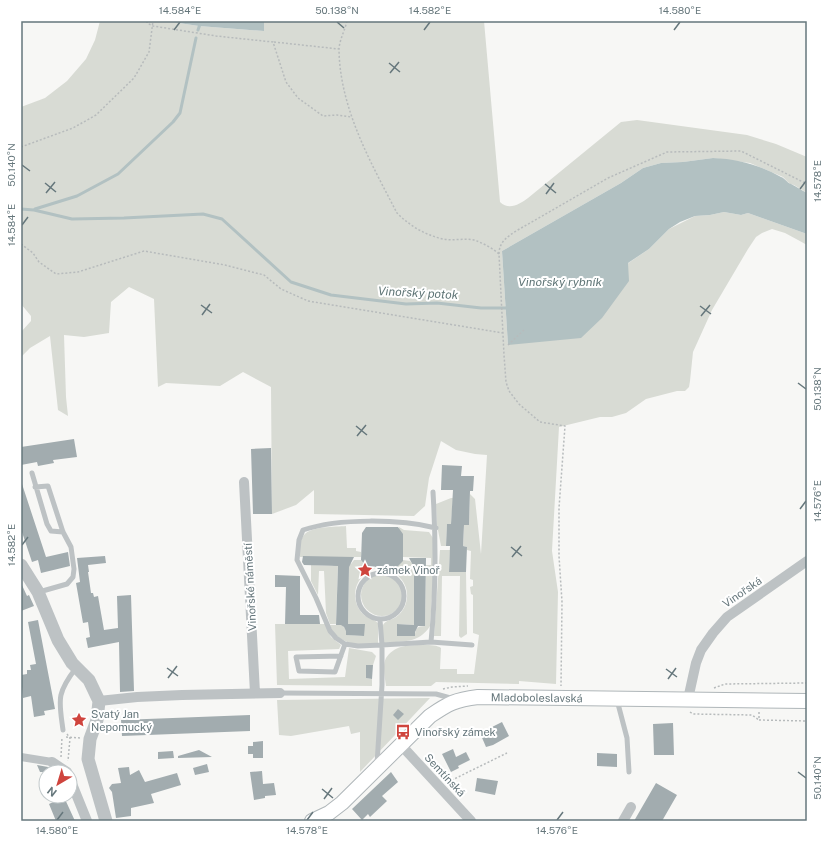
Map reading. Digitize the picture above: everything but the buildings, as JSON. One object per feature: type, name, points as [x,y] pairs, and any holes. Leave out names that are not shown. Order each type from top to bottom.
[{"type":"main road","name":"Mladoboleslavská","points":[[312,821],[329,813],[342,803],[430,716],[446,704],[457,700],[478,697],[617,698],[688,705],[759,700],[807,701]]},
{"type":"street","name":"Vinořské náměstí","points":[[244,482],[255,693]]},
{"type":"street","name":"Vinořská","points":[[688,705],[696,663],[701,650],[727,616],[807,561]]},
{"type":"street","points":[[21,565],[38,592],[58,640],[72,663],[89,680],[99,702],[97,720],[90,739],[88,759],[106,821]]},
{"type":"street","points":[[99,702],[137,697],[280,693]]},
{"type":"street","name":"Semtínská","points":[[401,745],[471,821]]},
{"type":"street","points":[[21,757],[44,764]]},
{"type":"street","points":[[78,802],[87,821]]},
{"type":"street","points":[[623,821],[630,807]]},
{"type":"lane","points":[[32,473],[47,524],[51,531],[63,532]]},
{"type":"lane","points":[[35,487],[48,486],[63,532],[71,547],[74,569],[73,577],[68,584],[38,592]]},
{"type":"lane","points":[[431,642],[435,603],[436,528],[433,492]]},
{"type":"lane","points":[[436,528],[419,524],[357,521],[316,526],[303,530],[298,540],[296,560],[316,598],[330,631],[336,638],[345,644],[358,646],[431,642],[472,645]]},
{"type":"lane","points":[[381,572],[396,577],[401,583],[405,597],[404,604],[400,611],[388,619],[380,620],[365,614],[360,607],[358,592],[361,584],[366,578],[381,572]]},
{"type":"lane","points":[[377,768],[382,645],[380,620]]},
{"type":"lane","points":[[341,656],[296,658],[299,671],[335,672],[341,656],[345,644]]},
{"type":"lane","points":[[63,730],[59,699],[65,682],[76,667]]},
{"type":"lane","points":[[280,693],[436,694],[457,700]]},
{"type":"lane","points":[[617,698],[627,738],[628,772]]},
{"type":"path","points":[[147,21],[147,23],[153,26],[216,36],[339,49]]},
{"type":"path","points":[[21,147],[73,128],[96,115],[134,78],[149,52],[153,21]]},
{"type":"path","points":[[347,21],[339,49],[342,78],[351,117],[380,181],[397,213],[407,223],[421,231],[444,239],[474,240],[492,248],[499,254]]},
{"type":"path","points":[[274,42],[286,82],[298,98],[324,116],[337,115],[351,117]]},
{"type":"path","points":[[561,687],[562,602],[559,556],[559,508],[565,426],[540,422],[519,404],[509,391],[506,382],[502,332],[500,246],[504,238],[516,230],[608,178],[667,152],[741,151],[807,184]]},
{"type":"path","points":[[21,244],[33,253],[38,262],[56,274],[78,272],[144,251],[225,265],[264,275],[281,289],[308,301],[502,332]]},
{"type":"path","points":[[508,345],[524,330]]},
{"type":"path","points":[[712,688],[725,684],[807,683]]},
{"type":"path","points":[[758,720],[759,700]]},
{"type":"path","points":[[688,705],[693,714],[752,715],[758,720],[807,721]]},
{"type":"path","points":[[62,737],[63,764]]},
{"type":"path","points":[[64,764],[70,738]]},
{"type":"path","points":[[440,788],[452,779],[507,753]]},
{"type":"shaded area","points":[[100,21],[165,21],[199,26],[264,31],[264,21],[484,21],[500,202],[507,206],[514,206],[528,198],[621,122],[637,120],[747,135],[776,144],[807,157],[807,193],[790,184],[783,177],[750,163],[713,158],[661,163],[643,168],[621,183],[502,251],[508,345],[649,249],[669,229],[695,216],[724,212],[741,215],[748,213],[807,234],[807,245],[785,233],[772,229],[756,237],[712,310],[693,352],[689,387],[685,391],[677,391],[646,399],[626,413],[612,417],[600,417],[559,427],[552,551],[558,592],[556,684],[519,681],[519,684],[436,682],[431,686],[386,686],[384,668],[386,658],[395,650],[405,646],[438,646],[441,648],[440,669],[457,669],[457,674],[474,674],[479,635],[473,633],[473,595],[471,594],[470,587],[473,586],[473,580],[470,579],[471,551],[467,550],[467,547],[463,546],[464,525],[469,525],[470,494],[475,499],[481,554],[487,455],[456,450],[441,441],[429,478],[425,506],[414,516],[314,514],[314,490],[296,505],[272,514],[271,387],[243,372],[220,386],[166,383],[158,387],[154,299],[129,287],[111,302],[109,333],[84,337],[64,335],[68,416],[58,410],[50,336],[30,348],[21,357],[21,332],[31,321],[31,316],[21,304],[21,107],[45,98],[67,81],[86,59],[95,40]]},
{"type":"shaded area","points":[[453,498],[451,524],[447,524],[446,546],[441,546],[437,525],[436,504]]},
{"type":"shaded area","points":[[346,526],[347,548],[356,548],[356,551],[361,552],[361,557],[300,557],[301,540],[307,532],[317,528]]},
{"type":"shaded area","points":[[399,527],[404,530],[429,532],[433,538],[435,552],[430,626],[426,632],[415,639],[383,643],[383,625],[400,613],[406,604],[407,593],[404,582],[388,568],[398,567],[398,564],[403,560],[410,561],[414,565],[414,625],[397,624],[397,636],[415,636],[415,631],[417,628],[425,626],[426,565],[431,565],[431,558],[403,557],[403,537]]},
{"type":"shaded area","points":[[440,550],[450,550],[449,571],[466,572],[467,634],[461,638],[459,636],[460,576],[442,576],[441,636],[434,636]]},
{"type":"shaded area","points":[[354,560],[361,560],[366,564],[366,567],[375,567],[359,581],[355,591],[355,596],[360,611],[378,623],[378,644],[364,645],[350,643],[338,636],[330,625],[342,625],[346,630],[347,635],[364,636],[364,624],[348,624],[349,563],[351,564]]},
{"type":"shaded area","points":[[338,563],[336,624],[330,624],[326,613],[324,571],[319,571],[318,595],[311,581],[311,565],[332,566]]},
{"type":"shaded area","points":[[378,574],[386,574],[394,577],[400,583],[403,595],[400,607],[394,613],[386,616],[378,616],[370,613],[364,607],[361,599],[361,591],[364,583],[370,577]]},
{"type":"shaded area","points":[[275,624],[325,624],[331,637],[341,645],[339,649],[288,651],[289,679],[345,677],[349,648],[372,652],[376,656],[373,665],[366,665],[366,678],[372,679],[372,686],[277,685]]},
{"type":"shaded area","points":[[430,698],[360,772],[360,732],[351,734],[349,726],[291,736],[279,735],[277,700]]},
{"type":"water","points":[[165,21],[264,21],[264,31],[199,26]]},
{"type":"water","name":"Vinořský rybník","points":[[713,158],[740,161],[765,169],[807,193],[807,234],[748,213],[741,215],[724,212],[695,216],[680,222],[669,229],[649,249],[628,263],[629,281],[602,318],[581,338],[508,345],[502,251],[621,183],[643,168],[661,163]]},
{"type":"waterway","points":[[198,30],[201,21]]},
{"type":"waterway","points":[[35,209],[77,196],[118,174],[173,122],[180,113],[196,38]]},
{"type":"waterway","name":"Vinořský potok","points":[[21,209],[34,210],[72,219],[203,214],[222,219],[291,282],[331,295],[406,304],[437,303],[481,308],[506,308],[509,306]]},
{"type":"place","name":"zámek Vinoř","points":[[365,570]]},
{"type":"place","name":"Svatý Jan Nepomucký","points":[[79,720]]},
{"type":"place","name":"Vinořský zámek","points":[[403,732]]}]
